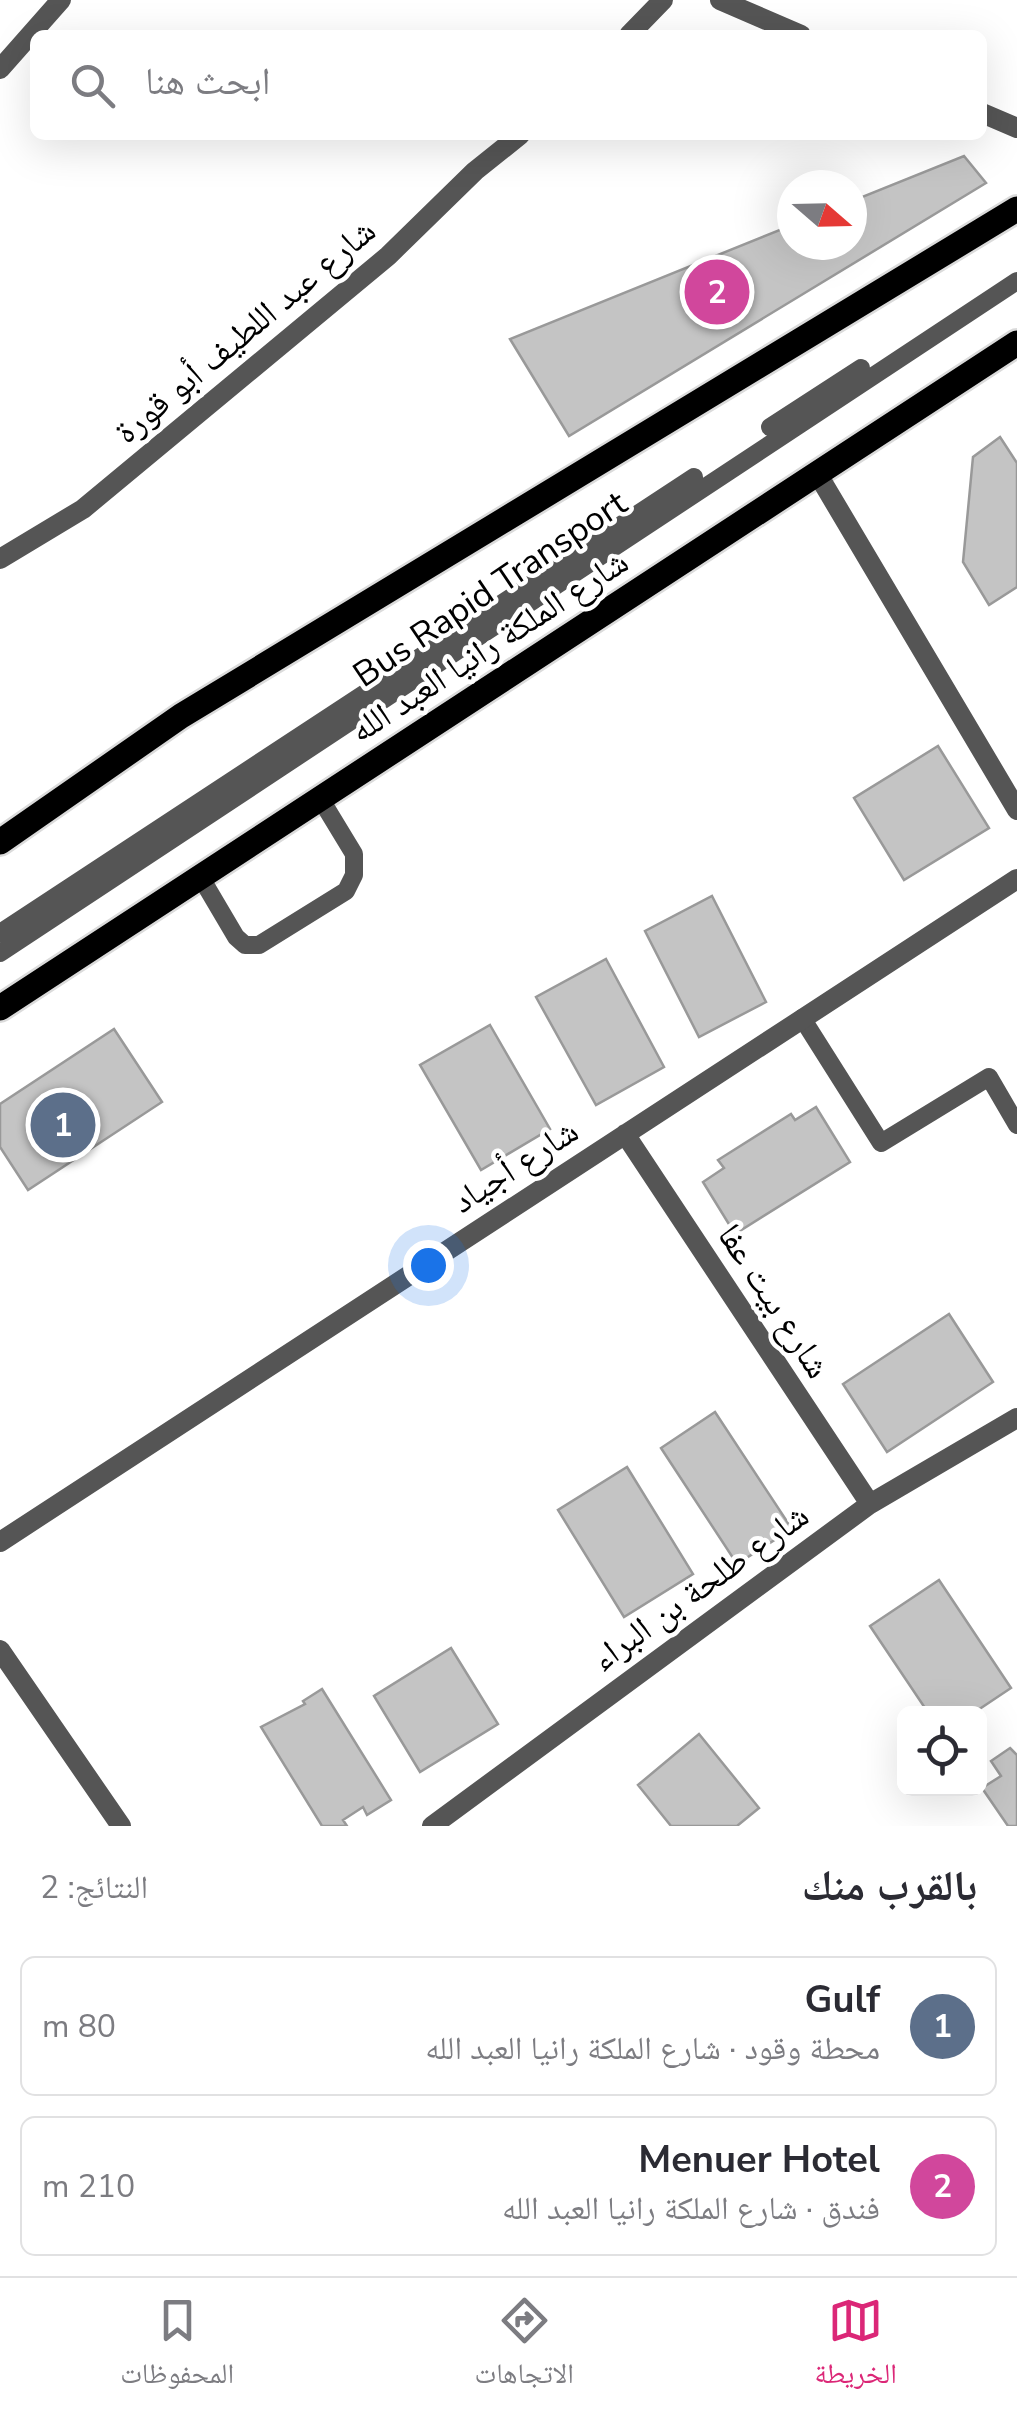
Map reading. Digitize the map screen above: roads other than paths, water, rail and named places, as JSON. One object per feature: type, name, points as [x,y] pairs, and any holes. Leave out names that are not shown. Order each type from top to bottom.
[{"type":"main road","points":[[0,842],[181,716],[1017,209]]},
{"type":"main road","name":"شارع الملكة رانيا العبد الله","points":[[0,1008],[1017,343]]},
{"type":"street","points":[[34,30],[61,0]]},
{"type":"street","points":[[635,30],[663,0]]},
{"type":"street","points":[[720,0],[789,30]]},
{"type":"street","points":[[0,69],[30,35]]},
{"type":"street","points":[[987,115],[1017,128]]},
{"type":"street","name":"شارع عبد اللطيف أبو قورة","points":[[0,559],[83,508],[388,256],[514,140]]},
{"type":"street","points":[[817,473],[1017,810]]},
{"type":"street","name":"شارع أجياد","points":[[0,1542],[1017,879]]},
{"type":"street","name":"شارع بيت عفا","points":[[625,1134],[870,1504]]},
{"type":"street","name":"شارع طلحة بن البراء","points":[[432,1826],[870,1504],[1017,1418]]},
{"type":"street","points":[[0,1650],[121,1826]]},
{"type":"lane","name":"Bus Rapid Transport","points":[[0,933],[1017,267]]},
{"type":"lane","name":"Bus Rapid Transport","points":[[0,953],[1017,281]]},
{"type":"lane","points":[[200,876],[236,937],[245,945],[259,946],[346,891],[354,875],[354,854],[320,798]]},
{"type":"lane","points":[[802,1018],[882,1143],[989,1077],[1017,1125]]},
{"type":"place","name":"Menuer Hotel","points":[[717,292]]},
{"type":"place","name":"Gulf","points":[[63,1125]]}]
